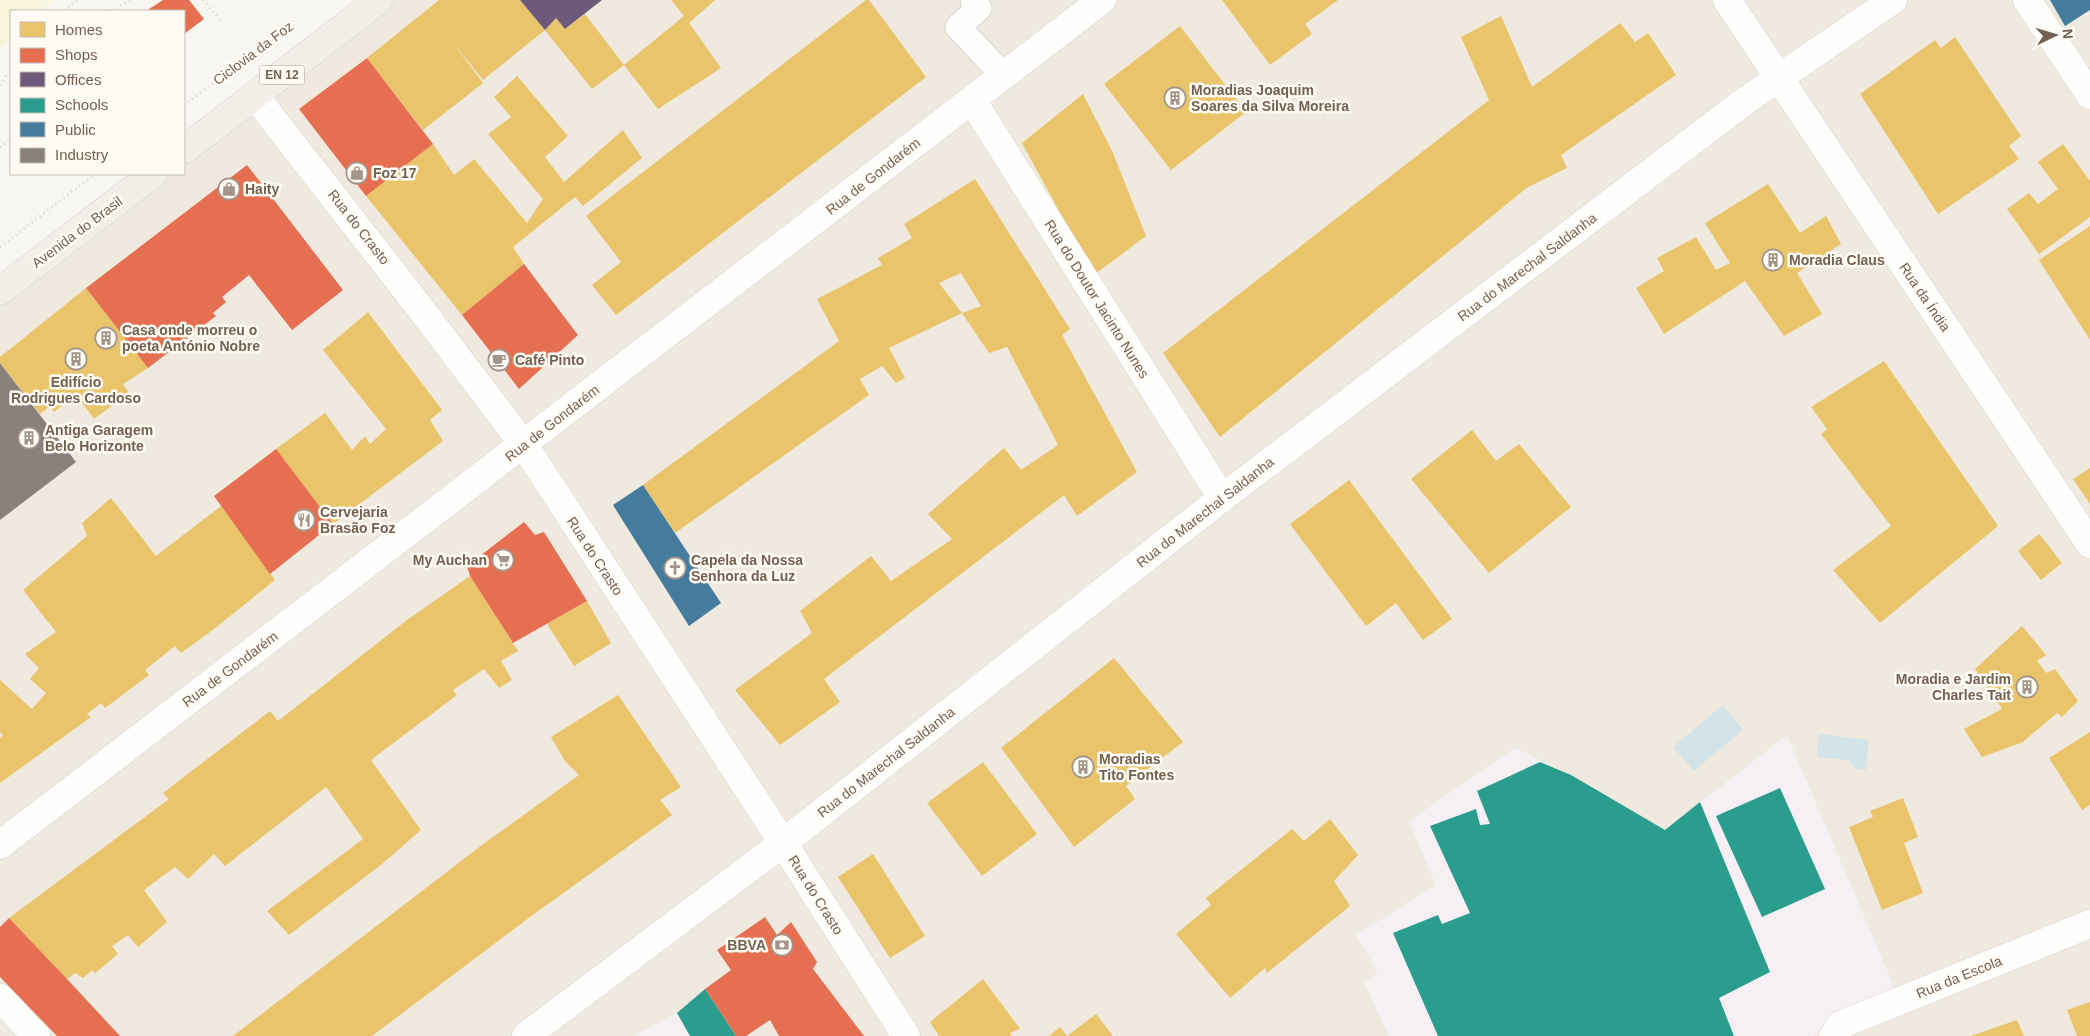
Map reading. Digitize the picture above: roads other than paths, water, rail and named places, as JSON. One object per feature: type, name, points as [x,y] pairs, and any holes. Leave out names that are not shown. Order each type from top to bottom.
[{"type":"main road","name":"EN 12","points":[[185,149],[379,0]]},
{"type":"main road","name":"Avenida do Brasil","points":[[0,291],[152,175]]},
{"type":"street","points":[[973,0],[979,8],[958,27],[1004,76]]},
{"type":"street","name":"Rua de Gondarém","points":[[0,845],[1102,0]]},
{"type":"street","name":"Rua da Índia","points":[[1727,0],[2090,544]]},
{"type":"street","name":"Rua do Marechal Saldanha","points":[[526,1036],[783,843],[1222,498],[1778,77],[1893,0]]},
{"type":"street","points":[[2026,0],[2090,95]]},
{"type":"street","name":"Rua do Crasto","points":[[255,96],[524,445],[906,1036]]},
{"type":"street","name":"Rua do Doutor Jacinto Nunes","points":[[972,100],[1222,498]]},
{"type":"street","name":"Rua da Escola","points":[[1833,1036],[1840,1025],[2090,924]]},
{"type":"street","points":[[0,998],[36,1036]]},
{"type":"place","name":"Moradias Joaquim Soares da Silva Moreira","points":[[1175,98]]},
{"type":"place","name":"Foz 17","points":[[357,173]]},
{"type":"place","name":"Haity","points":[[229,189]]},
{"type":"place","name":"Moradia Claus","points":[[1773,260]]},
{"type":"place","name":"Casa onde morreu o poeta António Nobre","points":[[106,338]]},
{"type":"place","name":"Edifício Rodrigues Cardoso","points":[[76,359]]},
{"type":"place","name":"Café Pinto","points":[[499,360]]},
{"type":"place","name":"Antiga Garagem Belo Horizonte","points":[[29,438]]},
{"type":"place","name":"Cervejaria Brasão Foz","points":[[304,520]]},
{"type":"place","name":"My Auchan","points":[[503,560]]},
{"type":"place","name":"Capela da Nossa Senhora da Luz","points":[[675,568]]},
{"type":"place","name":"Moradia e Jardim Charles Tait","points":[[2027,687]]},
{"type":"place","name":"Moradias Tito Fontes","points":[[1083,767]]},
{"type":"place","name":"BBVA","points":[[782,945]]}]
